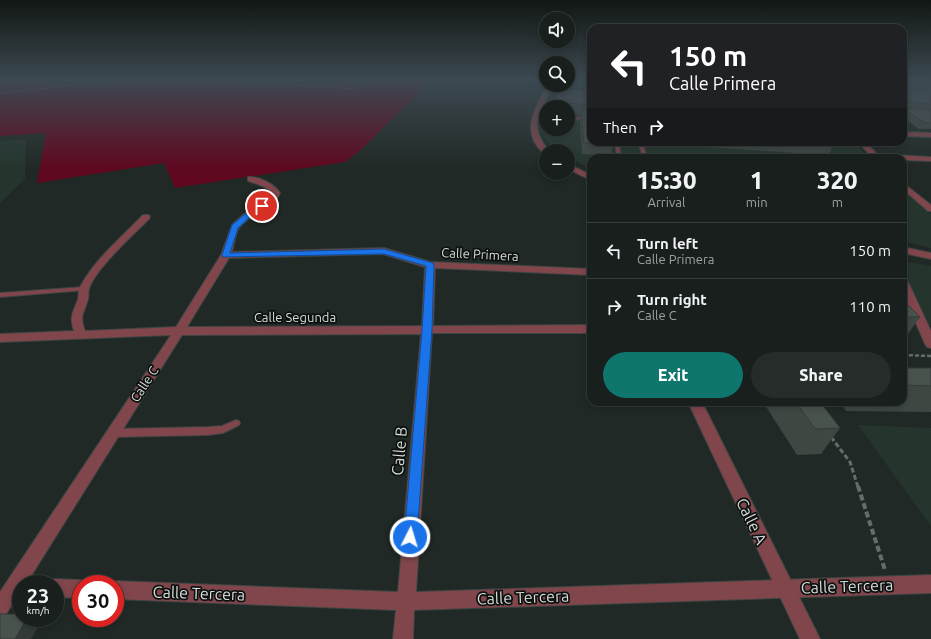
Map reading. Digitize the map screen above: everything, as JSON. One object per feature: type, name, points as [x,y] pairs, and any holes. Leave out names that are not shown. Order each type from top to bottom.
[{"type":"street","points":[[539,145],[533,137],[532,126],[540,109]]},
{"type":"street","points":[[907,134],[931,135]]},
{"type":"street","points":[[865,146],[873,154]]},
{"type":"street","points":[[907,158],[931,159]]},
{"type":"street","points":[[575,170],[587,176]]},
{"type":"street","name":"Calle C","points":[[0,608],[11,587],[179,331],[226,255],[234,227],[248,215],[274,199],[276,193],[273,188],[251,180]]},
{"type":"street","points":[[907,188],[931,209]]},
{"type":"street","points":[[81,335],[76,321],[79,306],[83,299],[84,289],[96,269],[146,217]]},
{"type":"street","name":"Calle Primera","points":[[226,255],[384,251],[430,265],[587,272]]},
{"type":"street","points":[[907,251],[931,256]]},
{"type":"street","name":"Calle B","points":[[402,639],[427,330],[430,265]]},
{"type":"street","points":[[907,291],[931,344]]},
{"type":"street","name":"Calle Segunda","points":[[0,338],[179,331],[587,329]]},
{"type":"street","name":"Calle A","points":[[698,406],[810,639]]},
{"type":"street","name":"Calle Tercera","points":[[124,590],[406,600],[931,584]]},
{"type":"lane","points":[[575,119],[587,118]]},
{"type":"lane","points":[[0,295],[84,289]]},
{"type":"lane","points":[[112,433],[223,429],[236,423]]},
{"type":"path","points":[[907,356],[931,356]]},
{"type":"path","points":[[827,432],[850,462],[890,585]]},
{"type":"shaded area","points":[[0,109],[402,109],[362,149],[345,162],[175,188],[164,163],[37,183],[46,133],[0,136]]},
{"type":"shaded area","points":[[575,109],[587,109],[587,146],[857,146],[866,154],[587,154],[587,167],[575,161],[575,144],[550,144],[543,136],[575,136]]},
{"type":"shaded area","points":[[26,139],[25,179],[0,203],[0,141]]},
{"type":"shaded area","points":[[907,192],[931,214],[931,248],[907,242]]},
{"type":"shaded area","points":[[907,262],[931,266],[931,327],[907,281]]},
{"type":"shaded area","points":[[858,425],[931,428],[931,526]]},
{"type":"building","points":[[907,109],[931,110],[931,123],[923,122],[907,111]]},
{"type":"building","points":[[581,110],[587,110],[587,143],[584,143]]},
{"type":"building","points":[[907,304],[920,317],[907,317]]},
{"type":"building","points":[[907,368],[931,368],[931,386],[907,385]]},
{"type":"building","points":[[799,406],[823,406],[840,428],[815,429]]},
{"type":"building","points":[[0,614],[12,614],[12,627],[22,627],[15,639],[0,639]]},
{"type":"route","points":[[262,206],[234,227],[226,255],[384,251],[430,265],[427,330],[410,537]]}]
